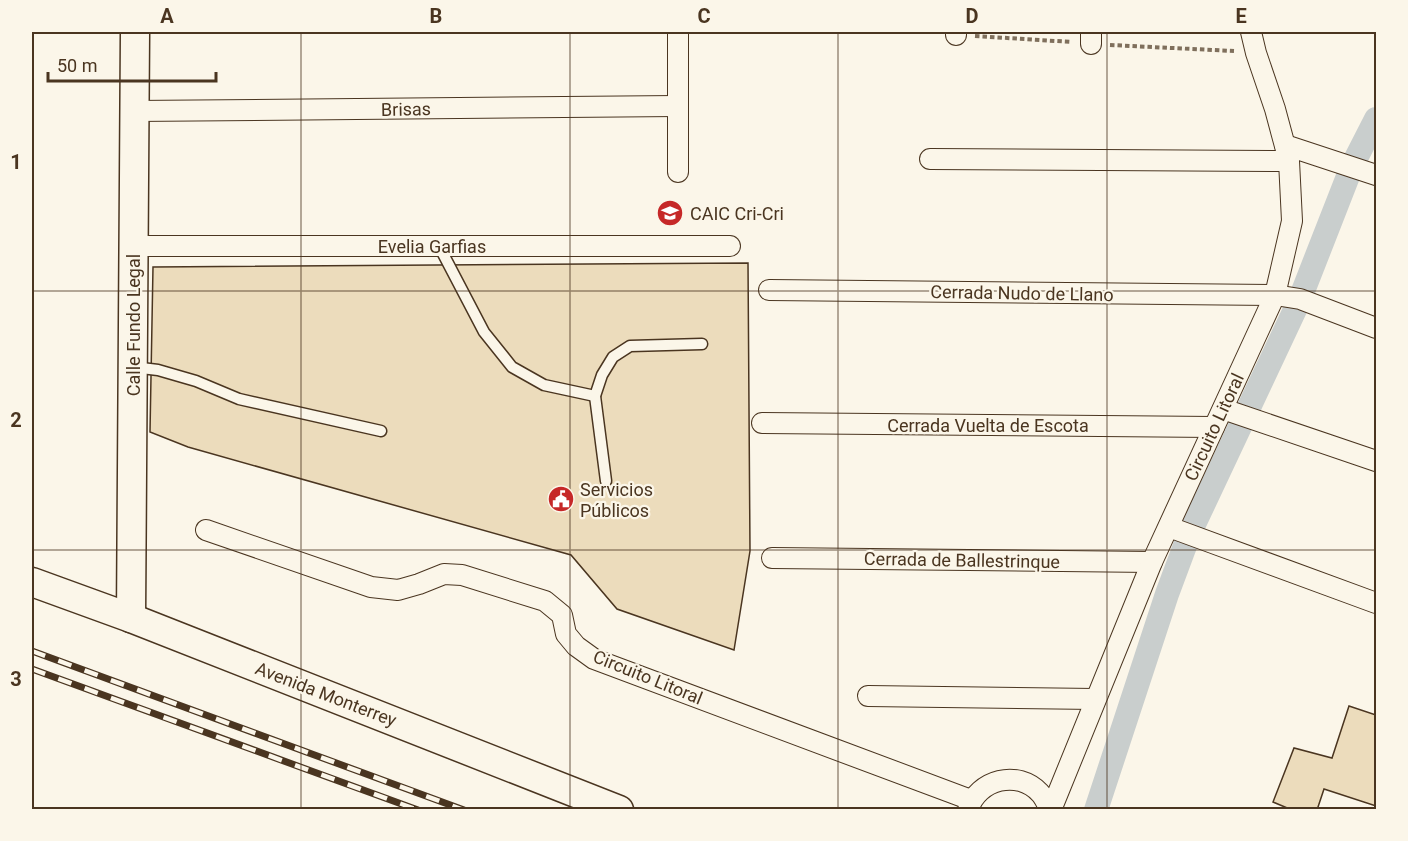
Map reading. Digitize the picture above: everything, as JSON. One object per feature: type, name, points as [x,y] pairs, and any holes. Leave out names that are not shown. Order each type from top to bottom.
[{"type":"street","name":"Calle Fundo Legal","points":[[131,618],[135,32]]},
{"type":"street","points":[[678,32],[678,172]]},
{"type":"street","name":"Circuito Litoral","points":[[1050,810],[1152,562],[1275,295],[1292,221],[1287,153],[1251,32]]},
{"type":"street","name":"Brisas","points":[[134,111],[677,106]]},
{"type":"street","points":[[930,159],[1287,153],[1377,175]]},
{"type":"street","name":"Evelia Garfias","points":[[134,246],[730,246]]},
{"type":"street","name":"Cerrada Nudo de Llano","points":[[769,290],[1275,295],[1300,299],[1377,328]]},
{"type":"street","points":[[1223,409],[1377,461]]},
{"type":"street","name":"Cerrada Vuelta de Escota","points":[[762,423],[1214,427]]},
{"type":"street","points":[[1168,527],[1377,603]]},
{"type":"street","name":"Circuito Litoral","points":[[206,530],[371,587],[398,590],[444,574],[462,575],[545,601],[562,615],[566,634],[576,646],[594,658],[970,805],[985,786],[1004,779],[1024,782],[1033,787],[1041,793],[1050,810]]},
{"type":"street","name":"Cerrada de Ballestrinque","points":[[772,558],[1152,562]]},
{"type":"street","name":"Avenida Monterrey","points":[[32,582],[131,618],[619,810]]},
{"type":"street","points":[[868,696],[1095,699]]},
{"type":"lane","points":[[439,246],[484,332],[512,367],[544,385],[595,396]]},
{"type":"lane","points":[[606,481],[595,396],[602,375],[614,357],[630,346],[702,344]]},
{"type":"lane","points":[[133,367],[158,370],[196,381],[239,399],[381,431]]},
{"type":"building","name":"Servicios Públicos","points":[[748,263],[750,551],[734,650],[617,609],[571,555],[188,447],[150,432],[153,267]]},
{"type":"building","points":[[1349,706],[1376,715],[1376,806],[1324,789],[1317,810],[1292,810],[1273,802],[1294,748],[1332,758]]},
{"type":"waterway","points":[[1096,810],[1167,594],[1189,535],[1300,299],[1352,166],[1376,119]]},
{"type":"railway","points":[[32,651],[464,810]]},
{"type":"railway","points":[[32,669],[418,810]]},
{"type":"place","name":"CAIC Cri-Cri","points":[[670,213]]},
{"type":"place","name":"Servicios Públicos","points":[[561,499]]}]
